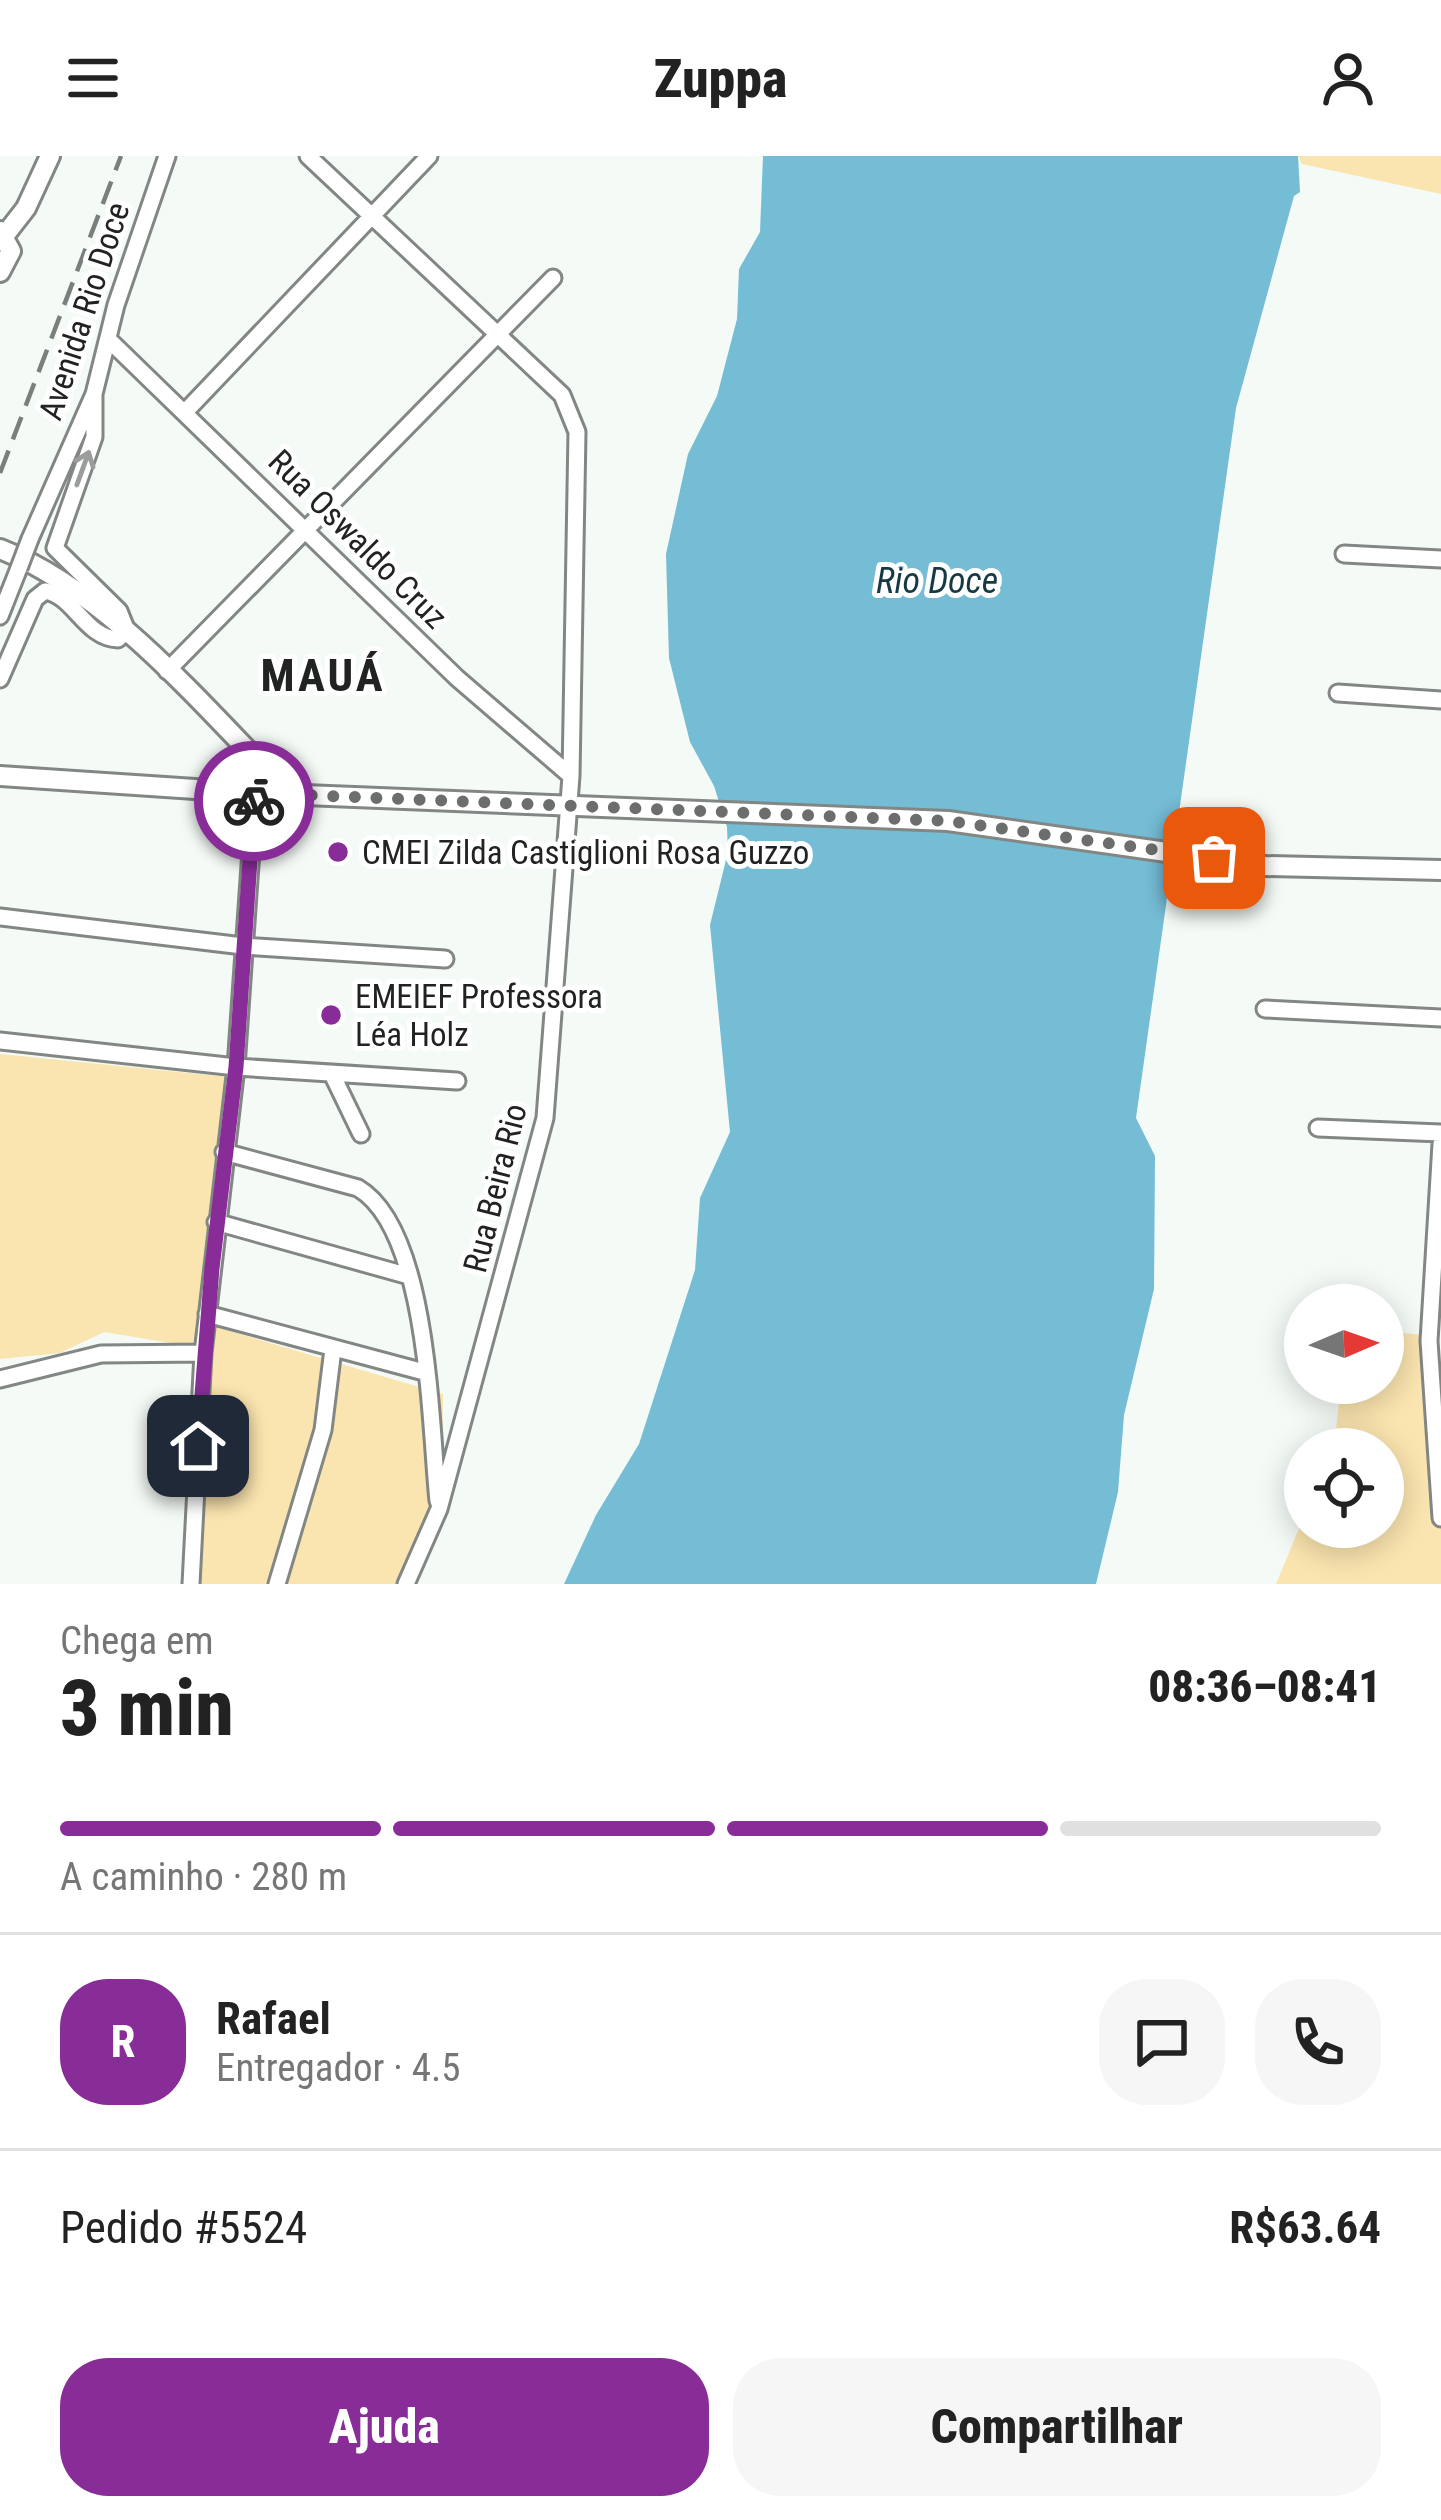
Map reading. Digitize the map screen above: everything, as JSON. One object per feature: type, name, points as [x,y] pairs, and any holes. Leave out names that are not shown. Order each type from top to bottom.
[{"type":"street","points":[[0,272],[11,251],[2,233],[26,208],[50,156]]},
{"type":"street","name":"Avenida Rio Doce","points":[[0,616],[94,394],[167,156]]},
{"type":"street","points":[[308,156],[499,332]]},
{"type":"street","points":[[187,411],[429,156]]},
{"type":"street","points":[[167,671],[553,278]]},
{"type":"street","name":"Rua Beira Rio","points":[[406,1584],[439,1509],[545,1118],[569,805],[577,432],[562,395],[499,332]]},
{"type":"street","name":"Rua Oswaldo Cruz","points":[[108,340],[187,411],[457,678],[571,776]]},
{"type":"street","points":[[94,394],[94,436],[55,548],[119,611],[125,634]]},
{"type":"street","points":[[0,549],[53,574],[125,634],[291,795]]},
{"type":"street","points":[[1344,554],[1441,560]]},
{"type":"street","points":[[0,680],[35,599],[45,591],[56,594],[104,637],[125,634]]},
{"type":"street","points":[[1338,693],[1441,700]]},
{"type":"street","points":[[0,776],[291,795],[948,821],[1265,866],[1441,870]]},
{"type":"street","points":[[191,1584],[203,1354],[236,1067],[255,793]]},
{"type":"street","points":[[0,917],[243,946],[445,959]]},
{"type":"street","points":[[1265,1009],[1441,1018]]},
{"type":"street","points":[[0,1041],[236,1067],[457,1081]]},
{"type":"street","points":[[332,1074],[362,1134]]},
{"type":"street","points":[[1318,1128],[1441,1133]]},
{"type":"street","points":[[1441,1144],[1430,1341],[1441,1518]]},
{"type":"street","points":[[224,1152],[358,1188],[373,1197],[391,1222],[409,1276],[439,1509]]},
{"type":"street","points":[[216,1222],[409,1276]]},
{"type":"street","points":[[207,1314],[424,1372]]},
{"type":"street","points":[[277,1584],[323,1430],[333,1349]]},
{"type":"street","points":[[0,1378],[100,1354],[203,1354]]},
{"type":"shaded area","points":[[1298,156],[1441,156],[1441,194],[1302,164]]},
{"type":"shaded area","points":[[0,1054],[228,1077],[209,1325],[443,1394],[442,1520],[417,1584],[195,1584],[205,1342],[195,1347],[104,1332],[60,1353],[0,1359]]},
{"type":"shaded area","points":[[1404,1333],[1433,1336],[1441,1437],[1441,1584],[1276,1584],[1291,1548],[1404,1548],[1404,1428],[1336,1428],[1339,1404],[1404,1404]]},
{"type":"water","name":"Rio Doce","points":[[763,156],[1298,156],[1300,192],[1294,196],[1236,408],[1136,1118],[1155,1156],[1154,1289],[1124,1415],[1118,1492],[1096,1584],[564,1584],[596,1515],[639,1444],[695,1270],[700,1198],[730,1132],[710,925],[728,852],[727,827],[714,786],[690,742],[669,658],[666,554],[688,454],[717,396],[737,319],[739,269],[760,232]]},
{"type":"railway","points":[[0,473],[121,156]]},
{"type":"way so far","points":[[254,801],[255,793],[948,821],[1214,858]]},
{"type":"place","name":"CMEI Zilda Castiglioni Rosa Guzzo","points":[[338,852]]},
{"type":"place","name":"EMEIEF Professora Léa Holz","points":[[331,1015]]},
{"type":"district","name":"MAUÁ","points":[[323,675]]},
{"type":"route","points":[[198,1446],[203,1354],[236,1067],[254,801]]}]
